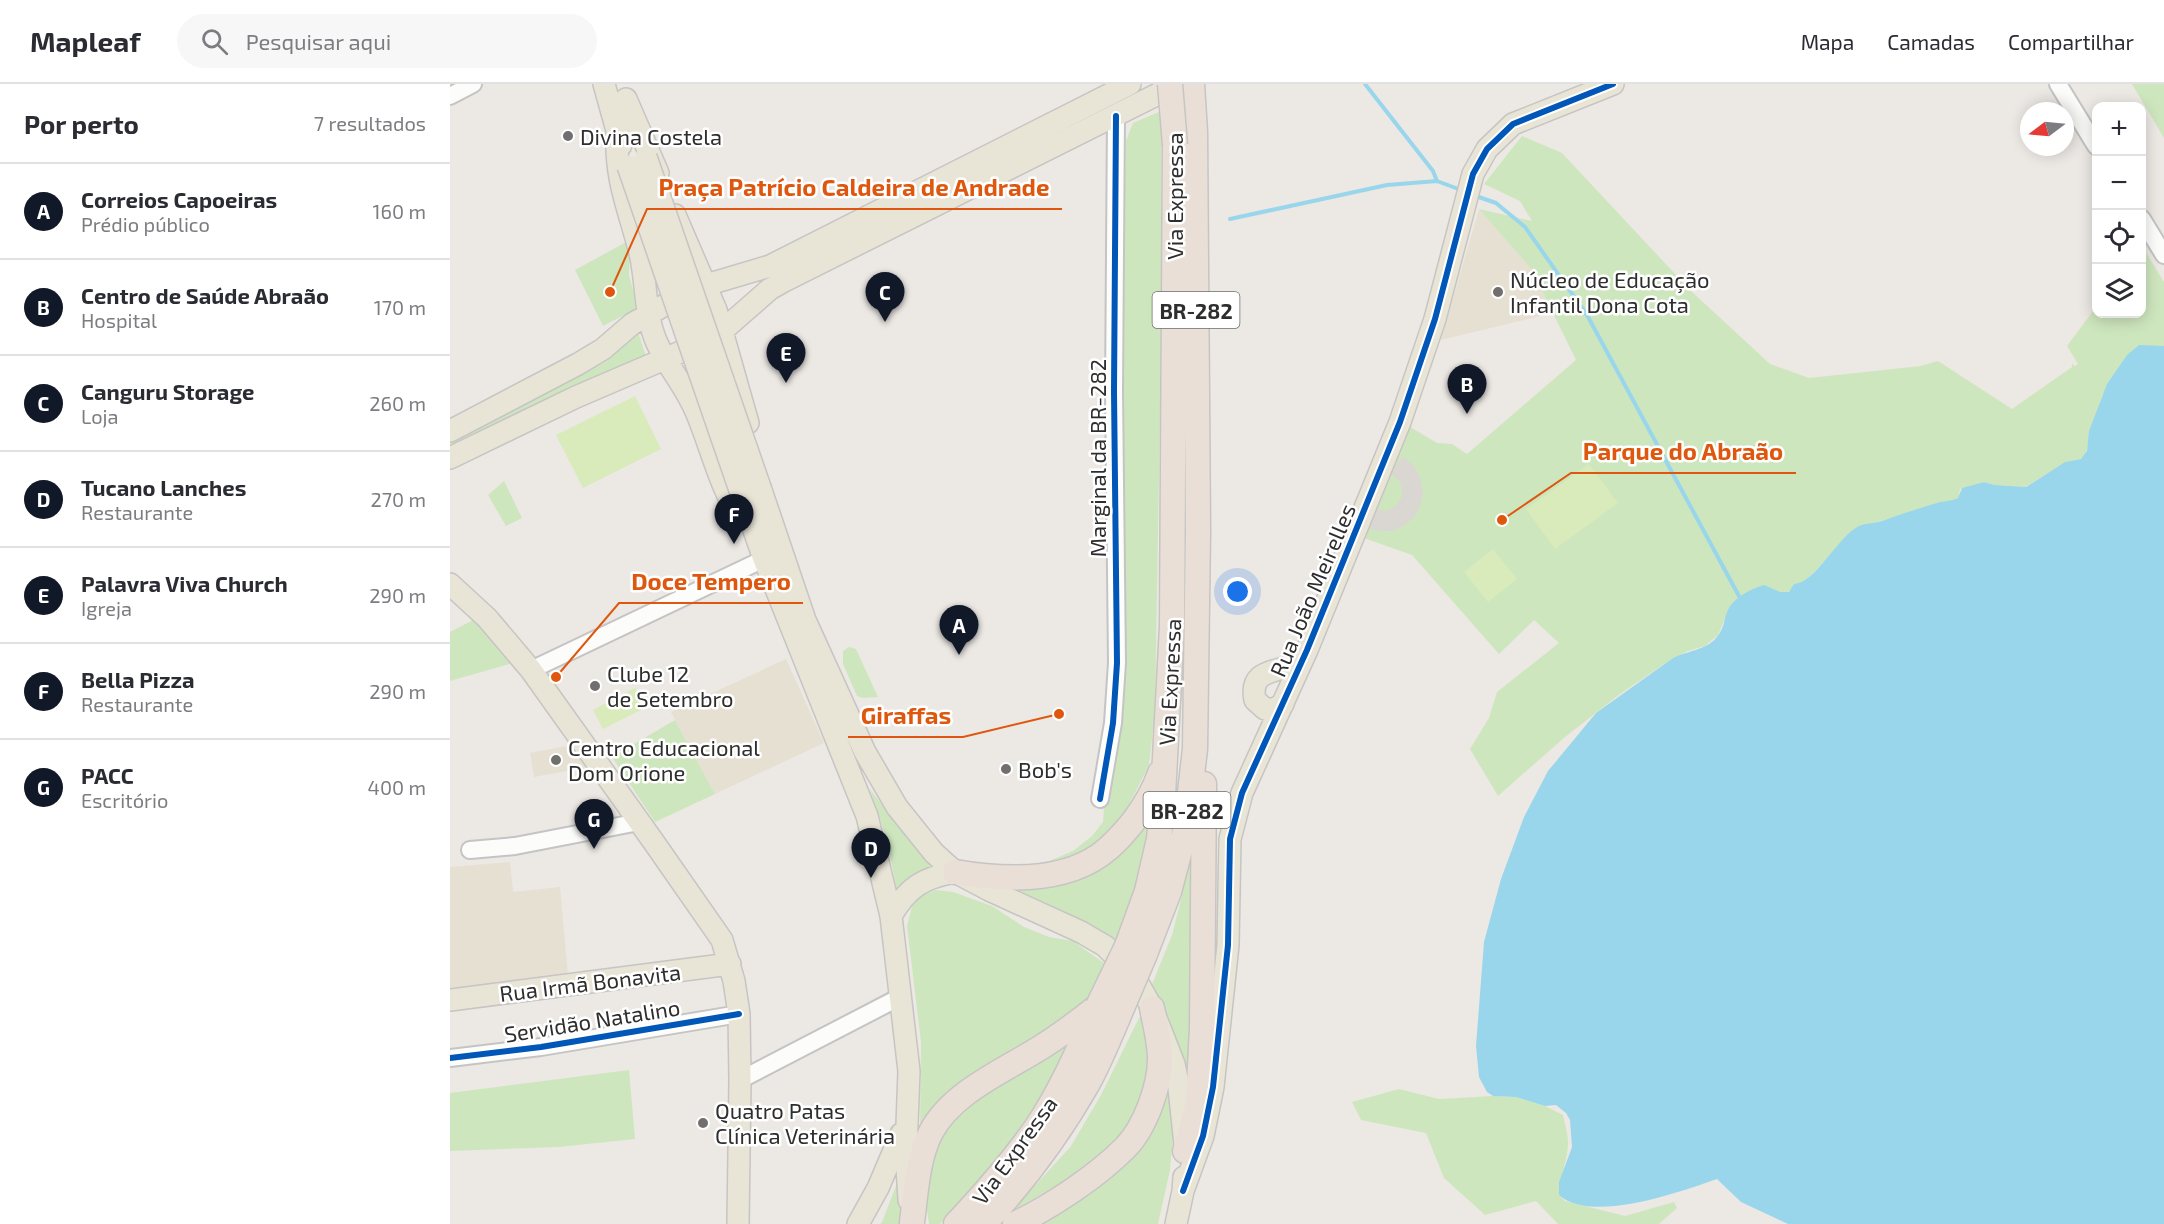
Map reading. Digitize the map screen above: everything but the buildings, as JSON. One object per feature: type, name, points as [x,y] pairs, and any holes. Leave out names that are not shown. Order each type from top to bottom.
[{"type":"highway","name":"Via Expressa","points":[[984,1224],[1014,1192],[1054,1138],[1089,1081],[1108,1013],[1136,950],[1169,892],[1185,826],[1195,749],[1198,520],[1185,139],[1170,84]]},
{"type":"highway","name":"Via Expressa","points":[[1136,950],[1159,839],[1165,760],[1172,626],[1185,139],[1192,84]]},
{"type":"highway","points":[[1185,1151],[1198,1104],[1202,1028],[1203,726],[1195,659]]},
{"type":"highway","points":[[956,872],[991,877],[1026,877],[1071,868],[1099,855],[1120,837],[1140,812],[1156,785],[1165,760]]},
{"type":"highway","points":[[1015,1224],[1052,1203],[1093,1174],[1126,1146],[1146,1114],[1157,1084],[1160,1058],[1152,1008]]},
{"type":"highway","name":"Via Expressa","points":[[956,1224],[997,1180],[1037,1126],[1071,1068],[1108,1013]]},
{"type":"highway","points":[[912,1223],[924,1150],[932,1131],[950,1108],[973,1089],[1038,1050],[1108,1013]]},
{"type":"main road","points":[[604,84],[617,133],[616,158],[619,181],[640,254],[648,313],[655,340],[692,400],[727,495],[768,551],[806,620],[865,752],[897,807],[934,853],[956,872],[989,890],[1081,932],[1105,946],[1133,974],[1152,1008],[1174,1064],[1179,1088],[1185,1151],[1183,1191],[1176,1224]]},
{"type":"main road","points":[[450,458],[576,397],[697,345],[722,331],[784,281],[1178,84]]},
{"type":"main road","name":"Rua João Meirelles","points":[[1183,1191],[1203,1136],[1213,1087],[1228,945],[1232,824],[1242,793],[1307,650],[1413,387],[1435,319],[1471,179],[1487,149],[1513,124],[1613,84]]},
{"type":"main road","points":[[1116,116],[1123,88]]},
{"type":"main road","points":[[450,431],[578,364],[603,349],[648,313],[682,295],[706,285],[770,267],[1123,88]]},
{"type":"main road","points":[[623,92],[706,285],[722,331],[766,484],[768,551]]},
{"type":"main road","points":[[623,92],[637,161],[751,493],[768,551],[867,816],[891,916],[909,1071],[907,1186],[912,1223]]},
{"type":"main road","points":[[617,133],[637,161]]},
{"type":"main road","points":[[450,584],[499,630],[531,670],[722,940],[730,964],[739,1014],[738,1224]]},
{"type":"main road","points":[[1283,704],[1274,709],[1265,709],[1256,700],[1255,688],[1268,672],[1295,662],[1307,650]]},
{"type":"main road","points":[[891,916],[901,898],[917,884],[935,875],[956,872]]},
{"type":"main road","name":"Rua Irmã Bonavita","points":[[450,1000],[730,964]]},
{"type":"main road","points":[[858,1224],[889,1165],[908,1116]]},
{"type":"street","points":[[450,96],[473,84]]},
{"type":"street","points":[[2058,84],[2092,138]]},
{"type":"street","name":"Marginal da BR-282","points":[[1100,799],[1113,723],[1116,663],[1114,391],[1116,116]]},
{"type":"street","points":[[2146,226],[2164,255]]},
{"type":"street","points":[[531,670],[768,551]]},
{"type":"street","points":[[470,850],[515,846],[639,822]]},
{"type":"street","points":[[740,1080],[900,997]]},
{"type":"street","name":"Servidão Natalino","points":[[450,1058],[541,1047],[739,1014]]},
{"type":"shaded area","name":"Núcleo de Educação Infantil Dona Cota","points":[[1479,209],[1532,270],[1553,313],[1441,340]]},
{"type":"shaded area","points":[[1403,457],[1413,465],[1420,477],[1423,490],[1421,504],[1415,516],[1405,525],[1393,531],[1366,528],[1374,508],[1382,511],[1389,510],[1401,499],[1401,484],[1390,473]]},
{"type":"shaded area","points":[[786,659],[824,743],[715,794],[671,712]]},
{"type":"shaded area","name":"Centro Educacional Dom Orione","points":[[566,746],[588,767],[534,777],[530,753]]},
{"type":"shaded area","points":[[510,862],[513,892],[560,887],[568,975],[450,990],[450,867]]},
{"type":"green space","points":[[2132,84],[2164,84],[2164,138],[2146,108],[2146,102],[2143,102]]},
{"type":"green space","points":[[1161,111],[1161,357],[1155,713],[1149,765],[1120,822],[1085,851],[1042,864],[1073,851],[1092,836],[1103,822],[1104,807],[1114,767],[1125,668],[1123,274],[1126,141],[1133,123]]},
{"type":"green space","points":[[1522,136],[1562,153],[1691,291],[1770,364],[1809,378],[1921,366],[1938,361],[2012,409],[2072,367],[2072,363],[2074,366],[2078,364],[2067,346],[2092,312],[2092,318],[2146,318],[2146,253],[2164,282],[2164,347],[2102,396],[2085,456],[2066,462],[2025,487],[1984,482],[1960,489],[1959,497],[1953,501],[1859,527],[1802,584],[1788,592],[1780,592],[1729,609],[1718,635],[1705,646],[1673,658],[1620,694],[1565,737],[1498,796],[1470,749],[1489,718],[1497,692],[1559,643],[1534,620],[1499,654],[1412,555],[1361,537],[1407,425],[1437,443],[1452,444],[1467,454],[1576,360],[1532,270],[1479,209],[1532,221],[1520,201],[1484,184]]},
{"type":"green space","points":[[630,240],[629,275],[638,308],[603,326],[575,270]]},
{"type":"green space","points":[[638,332],[647,359],[450,452],[450,439],[571,381],[607,361]]},
{"type":"green space","points":[[635,396],[661,449],[583,488],[556,435]]},
{"type":"green space","points":[[1589,464],[1618,503],[1555,549],[1526,509]]},
{"type":"green space","points":[[504,481],[522,518],[506,526],[488,495]]},
{"type":"green space","points":[[1493,549],[1517,579],[1488,602],[1464,572]]},
{"type":"green space","points":[[475,619],[516,662],[450,681],[450,632]]},
{"type":"green space","points":[[849,647],[856,649],[878,697],[857,696],[843,664],[843,651]]},
{"type":"green space","points":[[635,688],[645,708],[603,729],[593,710]]},
{"type":"green space","points":[[675,720],[715,794],[655,822],[612,757]]},
{"type":"green space","points":[[870,789],[907,838],[934,866],[914,876],[897,891],[887,840]]},
{"type":"green space","points":[[1157,801],[1141,873],[1116,942],[1010,886],[1050,884]]},
{"type":"green space","points":[[1193,832],[1192,1098],[1171,1028],[1150,989],[1172,935],[1183,892]]},
{"type":"green space","points":[[936,890],[953,892],[992,906],[1024,927],[1049,937],[1073,941],[1108,966],[1094,993],[1074,1014],[920,1133],[921,1042],[907,926],[912,906],[921,896]]},
{"type":"green space","points":[[1140,1016],[1148,1032],[1150,1085],[1124,1140],[1088,1167],[1012,1211],[1071,1146],[1101,1095]]},
{"type":"green space","points":[[1077,1033],[1023,1129],[964,1200],[940,1224],[929,1224],[924,1190],[943,1124],[968,1099]]},
{"type":"green space","points":[[629,1070],[635,1139],[558,1147],[450,1151],[450,1093]]},
{"type":"green space","points":[[1167,1070],[1174,1124],[1170,1170],[1158,1224],[1029,1224],[1098,1179]]},
{"type":"green space","points":[[1399,1089],[1439,1099],[1516,1097],[1545,1106],[1563,1115],[1566,1129],[1568,1150],[1559,1195],[1565,1201],[1625,1216],[1674,1202],[1677,1208],[1659,1224],[1558,1224],[1536,1201],[1485,1215],[1444,1178],[1426,1133],[1361,1120],[1352,1102]]},
{"type":"green space","points":[[899,1178],[906,1224],[880,1224],[882,1222]]},
{"type":"water","points":[[2139,345],[2164,346],[2164,1224],[1788,1224],[1741,1202],[1717,1179],[1636,1203],[1613,1206],[1592,1207],[1573,1203],[1559,1195],[1559,1182],[1572,1147],[1570,1120],[1566,1113],[1556,1105],[1545,1106],[1516,1097],[1493,1096],[1487,1092],[1479,1077],[1476,1046],[1484,942],[1501,879],[1524,817],[1548,771],[1596,713],[1673,658],[1712,642],[1721,630],[1729,608],[1740,597],[1764,585],[1780,592],[1789,592],[1794,584],[1810,576],[1859,526],[1956,499],[1962,488],[1984,482],[2026,487],[2065,462],[2081,459],[2087,451],[2089,431],[2107,384],[2127,355]]},
{"type":"waterway","points":[[1365,84],[1433,171],[1437,181],[1461,190]]},
{"type":"waterway","points":[[1230,219],[1387,185],[1437,181]]},
{"type":"waterway","points":[[1473,195],[1496,203],[1525,227],[1587,315],[1740,598]]},
{"type":"cycle path","points":[[1183,1191],[1203,1136],[1213,1087],[1228,945],[1230,839],[1242,793],[1307,650],[1400,422],[1435,319],[1473,174],[1487,149],[1513,124],[1613,84]]},
{"type":"cycle path","points":[[1100,799],[1113,723],[1117,663],[1114,391],[1116,116]]},
{"type":"cycle path","points":[[450,1058],[541,1047],[739,1014]]},
{"type":"place","name":"Divina Costela","points":[[568,136]]},
{"type":"place","name":"Praça Patrício Caldeira de Andrade","points":[[610,292]]},
{"type":"place","name":"Núcleo de Educação Infantil Dona Cota","points":[[1498,292]]},
{"type":"place","name":"Canguru Storage","points":[[885,322]]},
{"type":"place","name":"Palavra Viva Church","points":[[786,383]]},
{"type":"place","name":"Centro de Saúde Abraão","points":[[1467,414]]},
{"type":"place","name":"Parque do Abraão","points":[[1502,520]]},
{"type":"place","name":"Bella Pizza","points":[[734,544]]},
{"type":"place","name":"Correios Capoeiras","points":[[959,655]]},
{"type":"place","name":"Doce Tempero","points":[[556,677]]},
{"type":"place","name":"Clube 12 de Setembro","points":[[595,686]]},
{"type":"place","name":"Giraffas","points":[[1059,714]]},
{"type":"place","name":"Centro Educacional Dom Orione","points":[[556,760]]},
{"type":"place","name":"Bob's","points":[[1006,769]]},
{"type":"place","name":"PACC","points":[[594,849]]},
{"type":"place","name":"Tucano Lanches","points":[[871,878]]},
{"type":"place","name":"Quatro Patas Clínica Veterinária","points":[[703,1123]]}]
